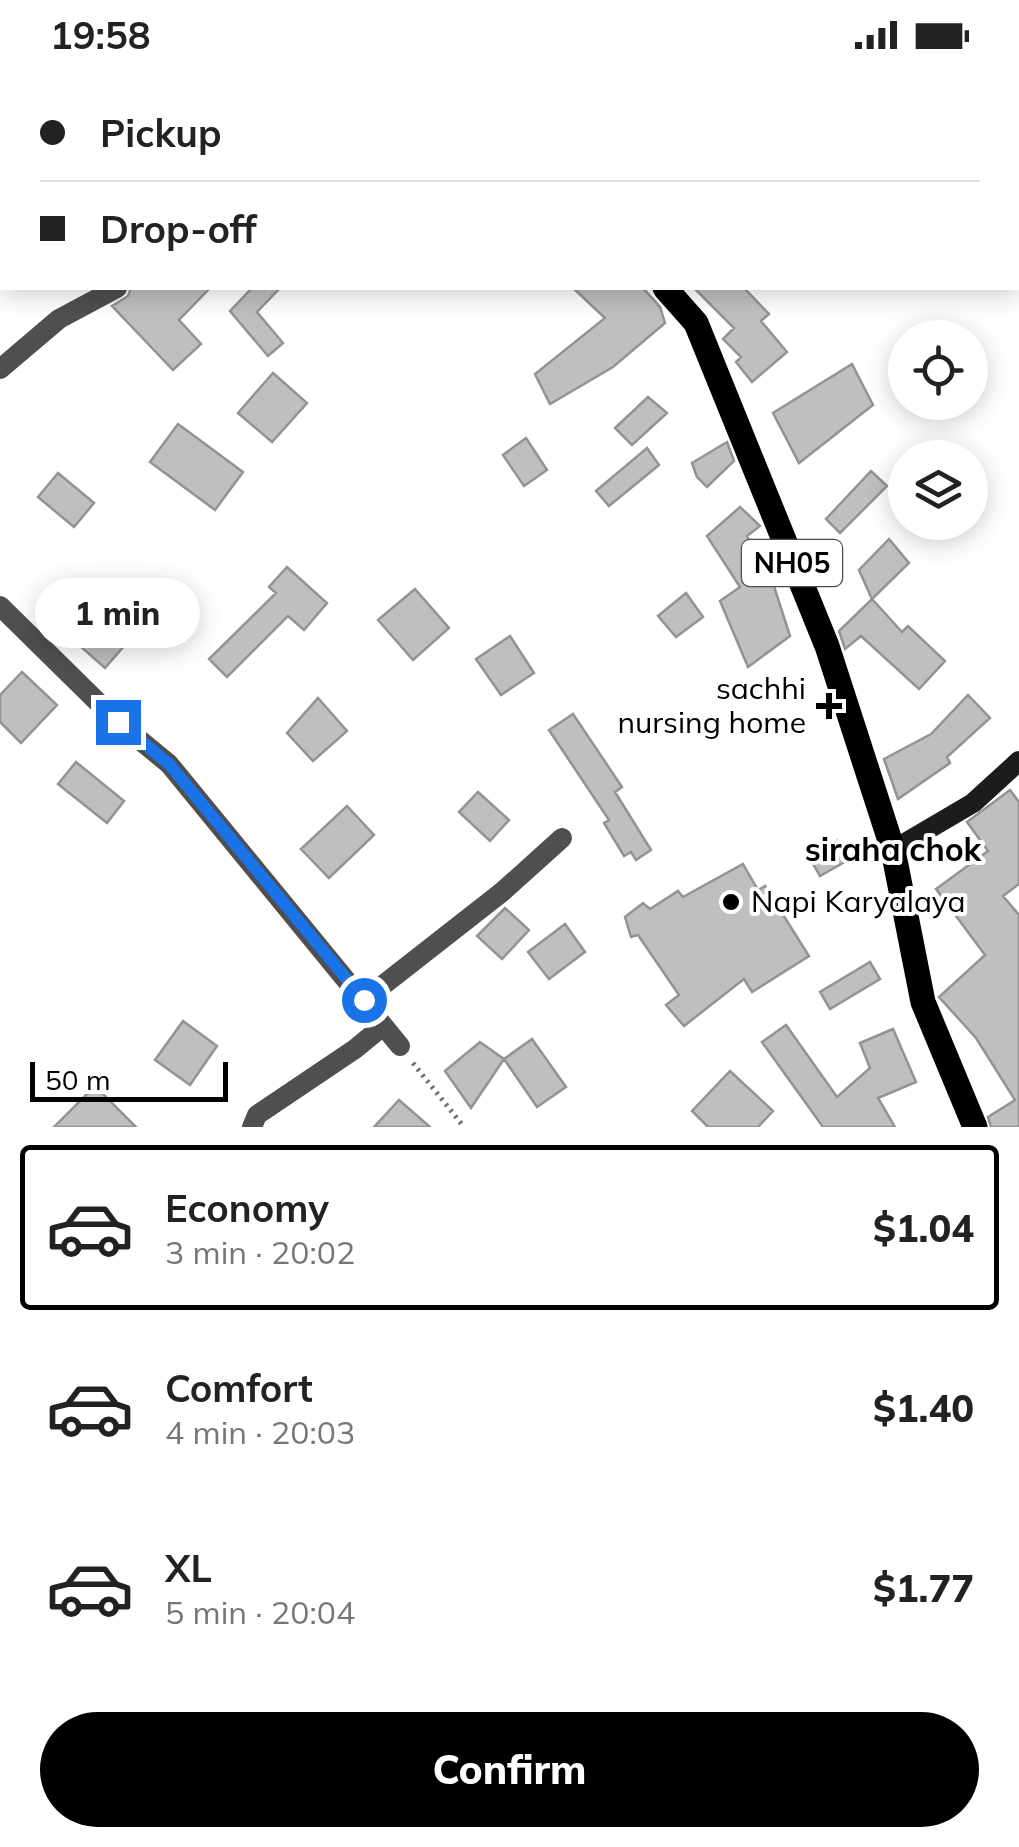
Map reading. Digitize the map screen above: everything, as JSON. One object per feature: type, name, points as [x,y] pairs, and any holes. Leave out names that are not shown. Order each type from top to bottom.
[{"type":"main road","name":"NH05","points":[[667,290],[696,323],[827,646],[893,850],[922,1002],[975,1127]]},
{"type":"main road","points":[[893,850],[974,804],[1019,762]]},
{"type":"street","points":[[0,369],[59,319],[113,290]]},
{"type":"street","points":[[0,606],[118,722],[169,764],[400,1046]]},
{"type":"street","points":[[364,1000],[502,892],[562,838]]},
{"type":"street","points":[[252,1127],[257,1114],[384,1026]]},
{"type":"path","points":[[400,1046],[464,1127]]},
{"type":"building","points":[[130,290],[208,290],[179,320],[201,344],[173,370],[112,306],[128,296]]},
{"type":"building","points":[[250,290],[278,290],[257,312],[283,343],[268,356],[230,311]]},
{"type":"building","points":[[575,290],[645,290],[660,307],[665,323],[613,367],[550,404],[535,374],[605,318]]},
{"type":"building","points":[[696,290],[746,290],[769,314],[761,321],[787,352],[752,382],[736,362],[741,357],[723,339],[734,328]]},
{"type":"building","points":[[852,364],[873,405],[799,463],[773,413]]},
{"type":"building","points":[[273,373],[307,403],[272,442],[238,413]]},
{"type":"building","points":[[648,397],[667,413],[632,445],[615,428]]},
{"type":"building","points":[[178,424],[243,472],[215,510],[150,462]]},
{"type":"building","points":[[526,438],[547,470],[524,486],[503,455]]},
{"type":"building","points":[[727,442],[734,461],[707,487],[697,477],[692,463]]},
{"type":"building","points":[[647,448],[659,465],[609,506],[596,491]]},
{"type":"building","points":[[871,471],[887,486],[840,533],[826,519]]},
{"type":"building","points":[[58,473],[94,503],[74,527],[38,497]]},
{"type":"building","points":[[740,507],[760,526],[747,536],[773,583],[790,636],[748,667],[720,601],[740,587],[707,536]]},
{"type":"building","points":[[888,540],[909,563],[872,599],[859,570]]},
{"type":"building","points":[[287,567],[327,603],[304,630],[288,616],[227,677],[209,659],[276,593],[269,587]]},
{"type":"building","points":[[415,589],[449,628],[413,660],[378,620]]},
{"type":"building","points":[[686,593],[703,617],[676,637],[658,616]]},
{"type":"building","points":[[872,599],[902,632],[908,626],[945,661],[919,689],[861,636],[845,649],[839,631]]},
{"type":"building","points":[[98,609],[131,638],[105,668],[72,639]]},
{"type":"building","points":[[510,636],[534,673],[501,695],[476,659]]},
{"type":"building","points":[[22,672],[57,705],[21,743],[0,722],[0,695]]},
{"type":"building","points":[[968,695],[990,718],[947,757],[950,763],[898,799],[884,759],[931,734]]},
{"type":"building","points":[[318,698],[347,731],[313,761],[287,733]]},
{"type":"building","points":[[573,714],[622,787],[615,792],[651,850],[636,860],[631,852],[624,856],[604,823],[609,820],[549,730]]},
{"type":"building","points":[[76,762],[124,801],[107,823],[58,784]]},
{"type":"building","points":[[1010,790],[1019,802],[1019,884],[1003,896],[1019,915],[1019,1127],[991,1127],[988,1117],[1015,1100],[976,1038],[939,997],[985,955],[936,889],[988,851],[967,822]]},
{"type":"building","points":[[478,792],[509,820],[490,841],[459,812]]},
{"type":"building","points":[[347,806],[374,835],[329,878],[301,849]]},
{"type":"building","points":[[837,841],[848,860],[820,876],[809,857]]},
{"type":"building","points":[[743,864],[758,890],[765,886],[809,956],[752,992],[744,979],[684,1026],[666,1005],[679,995],[638,935],[631,937],[625,917],[643,903],[650,909],[678,891],[683,897]]},
{"type":"building","points":[[505,908],[529,930],[502,959],[477,936]]},
{"type":"building","points":[[565,924],[585,952],[549,979],[528,952]]},
{"type":"building","points":[[870,962],[880,979],[830,1009],[820,992]]},
{"type":"building","points":[[183,1021],[217,1046],[190,1085],[155,1060]]},
{"type":"building","points":[[786,1025],[837,1097],[870,1068],[860,1043],[893,1029],[916,1082],[878,1098],[895,1127],[823,1127],[762,1042]]},
{"type":"building","points":[[532,1039],[566,1087],[537,1107],[504,1059]]},
{"type":"building","points":[[480,1042],[504,1059],[471,1108],[445,1071]]},
{"type":"building","points":[[730,1071],[773,1111],[758,1127],[708,1127],[692,1111]]},
{"type":"building","points":[[95,1086],[136,1127],[54,1127]]},
{"type":"building","points":[[399,1100],[430,1127],[374,1127]]},
{"type":"place","name":"sachhi nursing home","points":[[829,706]]},
{"type":"place","name":"Napi Karyalaya","points":[[731,902]]},
{"type":"district","name":"siraha chok","points":[[893,850]]},
{"type":"route","points":[[118,722],[169,764],[364,1000]]}]
